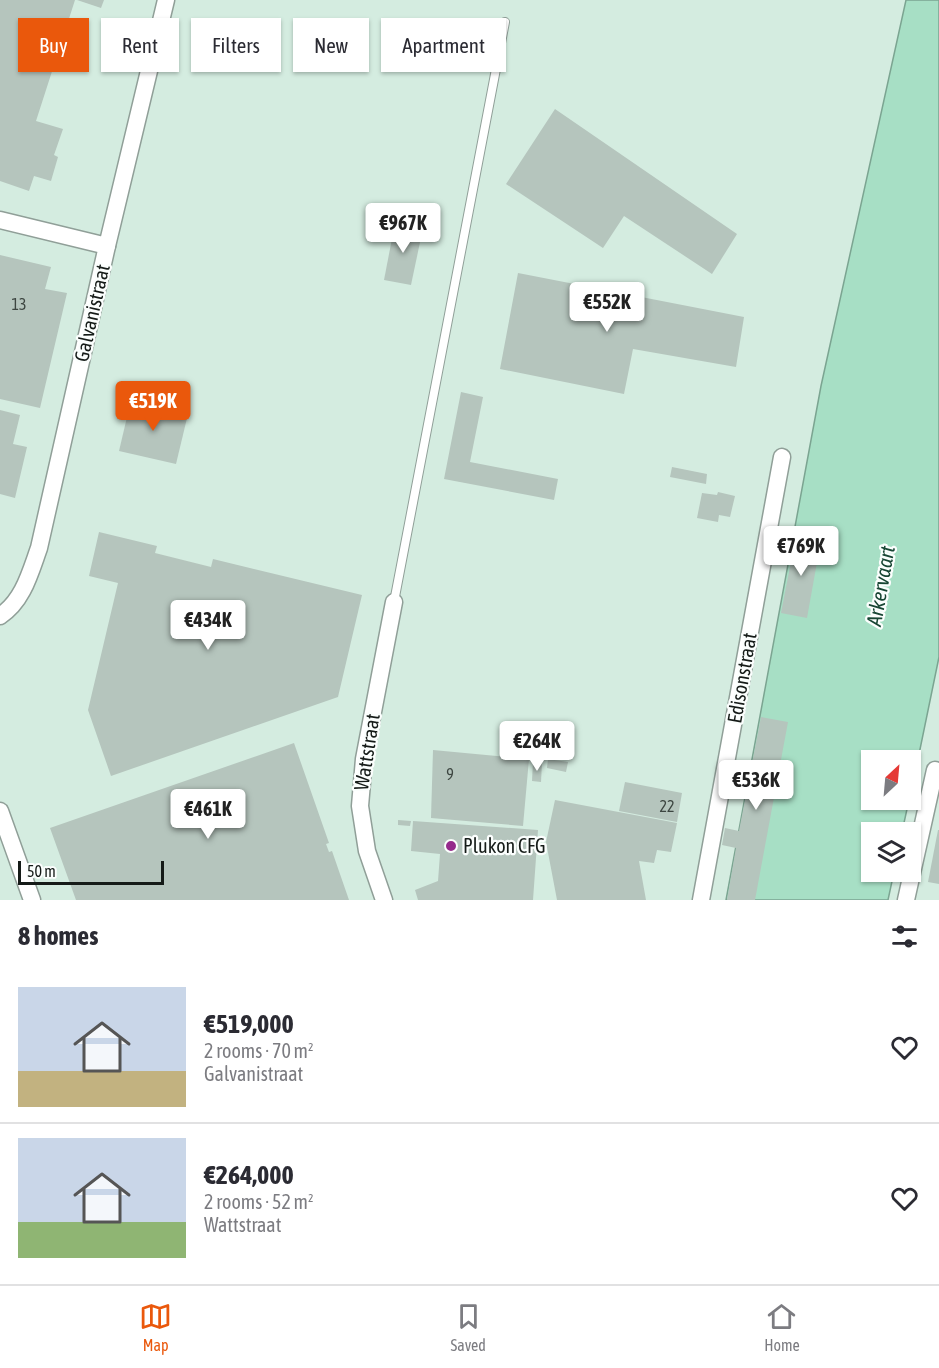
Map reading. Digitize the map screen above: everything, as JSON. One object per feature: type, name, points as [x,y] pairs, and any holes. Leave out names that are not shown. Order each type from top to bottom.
[{"type":"street","name":"Galvanistraat","points":[[0,616],[13,608],[28,578],[39,548],[107,246],[166,0]]},
{"type":"street","points":[[0,220],[107,246]]},
{"type":"street","name":"Edisonstraat","points":[[701,900],[782,457]]},
{"type":"street","name":"Wattstraat","points":[[384,900],[365,843],[360,821],[360,795],[364,759],[394,602]]},
{"type":"street","points":[[906,900],[937,770]]},
{"type":"street","points":[[0,811],[32,900]]},
{"type":"lane","points":[[394,602],[495,72]]},
{"type":"shaded area","name":"Arkervaart","points":[[0,0],[938,0],[761,900],[0,900]]},
{"type":"shaded area","points":[[939,657],[939,900],[888,900],[892,882],[921,882],[921,822],[904,822],[907,810],[921,810],[919,750]]},
{"type":"water","points":[[906,0],[939,0],[939,657],[920,750],[861,750],[861,810],[907,810],[904,822],[861,822],[861,882],[892,882],[888,900],[726,900],[821,386]]},
{"type":"building","points":[[0,0],[75,0],[69,18],[18,18],[18,72],[52,72],[36,121],[63,129],[54,155],[58,157],[51,181],[34,176],[29,191],[0,181]]},
{"type":"building","points":[[77,0],[104,0],[101,8]]},
{"type":"building","points":[[555,109],[737,234],[712,274],[624,216],[603,248],[506,184]]},
{"type":"building","points":[[395,223],[423,228],[411,285],[384,280]]},
{"type":"building","points":[[0,255],[51,267],[45,289],[67,293],[40,408],[0,399]]},
{"type":"building","points":[[518,273],[744,317],[736,367],[633,349],[624,394],[500,369]]},
{"type":"building","points":[[461,392],[483,397],[470,462],[558,479],[554,500],[444,479]]},
{"type":"building","points":[[131,400],[188,414],[176,464],[119,451]]},
{"type":"building","points":[[0,410],[20,415],[13,444],[27,447],[15,498],[0,494]]},
{"type":"building","points":[[672,467],[707,474],[706,484],[670,477]]},
{"type":"building","points":[[718,492],[735,496],[730,517],[719,515],[718,522],[697,518],[702,493],[717,495]]},
{"type":"building","points":[[99,532],[157,546],[155,553],[211,567],[213,559],[362,595],[338,697],[111,776],[88,710],[118,583],[89,576]]},
{"type":"building","points":[[796,536],[821,540],[807,618],[781,613]]},
{"type":"building","points":[[761,717],[788,722],[755,900],[727,900],[736,848],[722,845],[725,828],[739,831]]},
{"type":"building","points":[[294,743],[329,843],[326,844],[329,852],[332,851],[349,900],[76,900],[50,828]]},
{"type":"building","points":[[433,750],[529,759],[523,826],[431,818]]},
{"type":"building","points":[[548,759],[568,762],[566,772],[547,768]]},
{"type":"building","points":[[533,761],[542,763],[541,782],[532,781]]},
{"type":"building","points":[[735,780],[743,782],[742,791],[733,789]]},
{"type":"building","points":[[625,782],[682,793],[677,822],[619,811]]},
{"type":"building","points":[[555,800],[677,823],[671,852],[657,850],[654,863],[639,861],[646,900],[557,900],[546,842]]},
{"type":"building","points":[[398,820],[411,821],[410,826],[398,825]]},
{"type":"building","points":[[413,821],[538,830],[533,900],[418,900],[415,890],[438,881],[440,854],[411,851]]},
{"type":"building","points":[[939,830],[939,884],[928,882]]},
{"type":"place","name":"Plukon CFG","points":[[451,846]]}]
